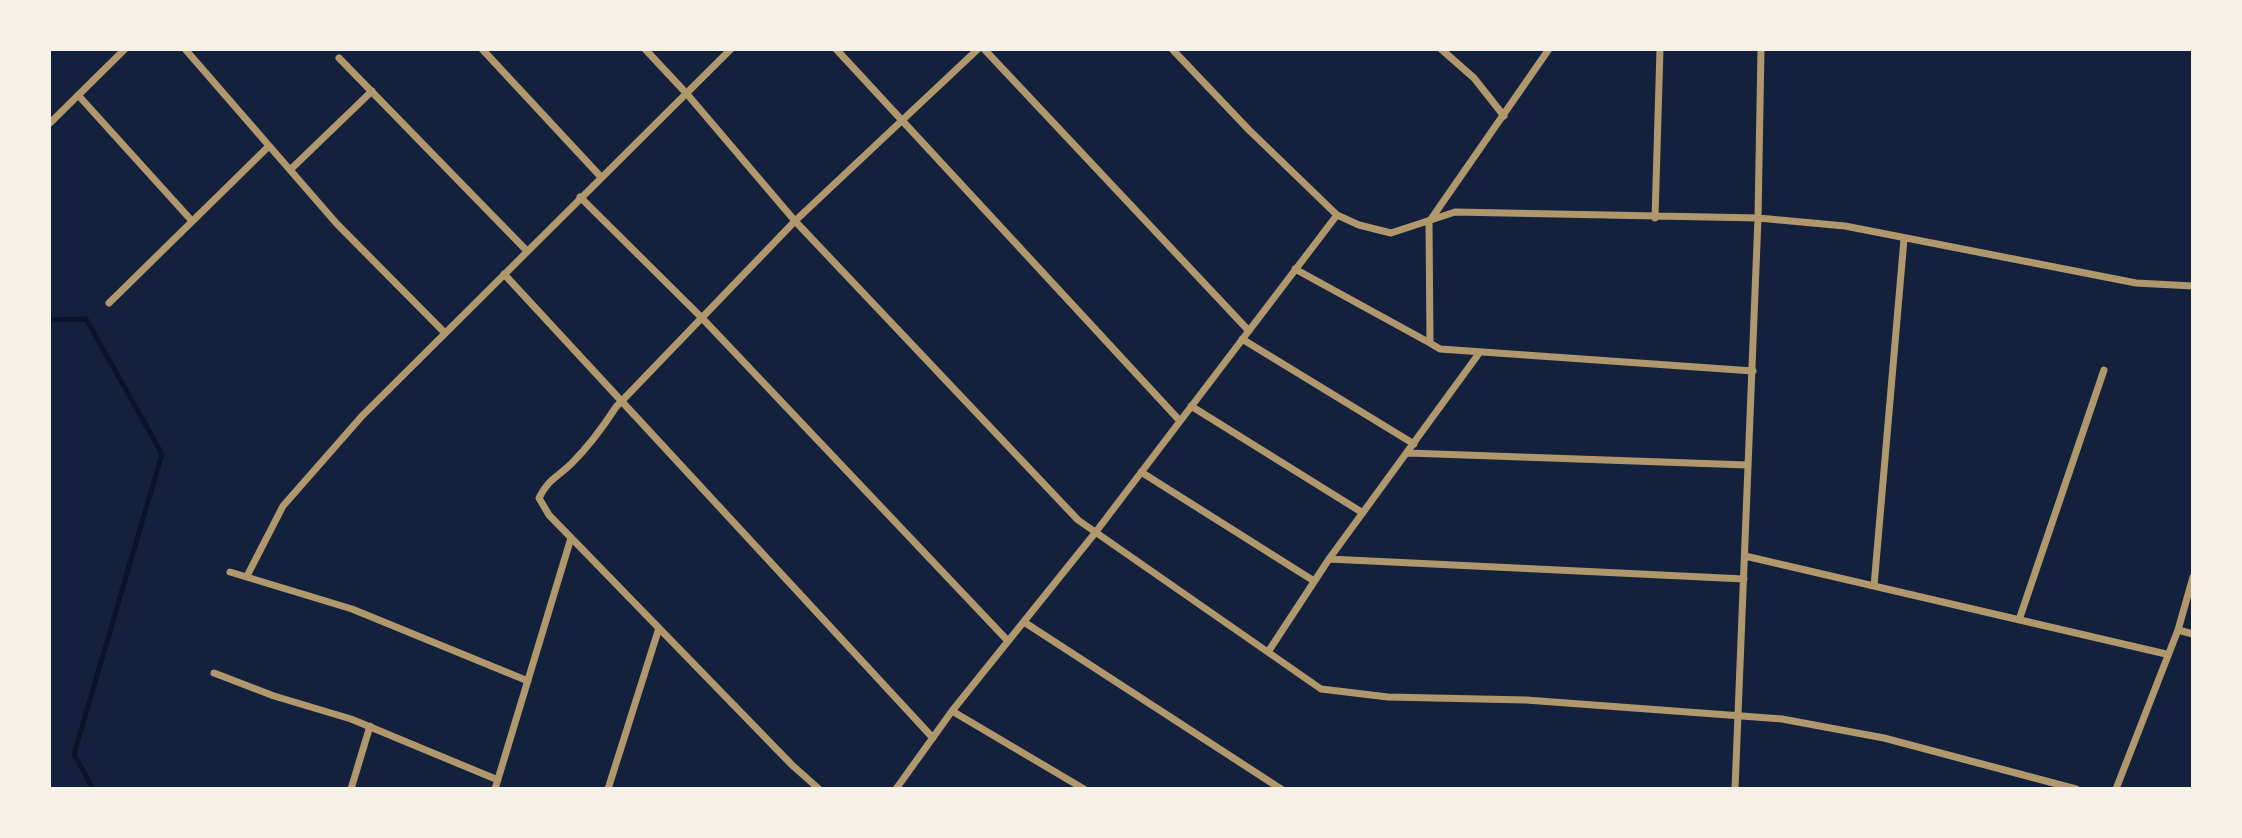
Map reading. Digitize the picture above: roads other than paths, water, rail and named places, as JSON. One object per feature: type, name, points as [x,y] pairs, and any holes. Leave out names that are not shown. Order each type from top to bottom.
[{"type":"street","points":[[49,124],[125,49]]},
{"type":"street","points":[[185,49],[337,224],[445,333]]},
{"type":"street","points":[[482,49],[601,177]]},
{"type":"street","points":[[645,49],[795,221],[1078,520],[1321,689],[1388,697],[1526,700],[1782,719],[1884,738],[2076,789]]},
{"type":"street","points":[[247,576],[283,506],[362,416],[731,49]]},
{"type":"street","points":[[836,49],[1180,421]]},
{"type":"street","points":[[819,789],[792,765],[571,538],[549,515],[540,498],[548,481],[570,465],[622,401],[795,221],[981,49],[1249,331]]},
{"type":"street","points":[[1172,49],[1249,130],[1337,215],[1359,225],[1391,233],[1455,212],[1525,211],[1655,218],[1758,218],[1845,226],[2136,282],[2193,286]]},
{"type":"street","points":[[1441,49],[1474,78],[1504,116]]},
{"type":"street","points":[[1430,343],[1429,222],[1549,49]]},
{"type":"street","points":[[1655,218],[1660,49]]},
{"type":"street","points":[[1735,789],[1753,371],[1761,49]]},
{"type":"street","points":[[339,58],[527,251]]},
{"type":"street","points":[[290,170],[372,91]]},
{"type":"street","points":[[78,95],[192,221]]},
{"type":"street","points":[[109,303],[269,146]]},
{"type":"street","points":[[580,197],[702,318],[1008,641]]},
{"type":"street","points":[[896,789],[952,711],[1095,533],[1337,215]]},
{"type":"street","points":[[1874,586],[1904,239]]},
{"type":"street","points":[[1295,269],[1440,349],[1753,371]]},
{"type":"street","points":[[504,274],[933,738]]},
{"type":"street","points":[[1242,339],[1414,444]]},
{"type":"street","points":[[1268,652],[1329,559],[1480,352]]},
{"type":"street","points":[[2019,620],[2104,370]]},
{"type":"street","points":[[1191,406],[1363,513]]},
{"type":"street","points":[[1408,453],[1747,465]]},
{"type":"street","points":[[1141,472],[1314,581]]},
{"type":"street","points":[[495,789],[571,538]]},
{"type":"street","points":[[1745,556],[2166,654]]},
{"type":"street","points":[[1329,559],[1744,579]]},
{"type":"street","points":[[230,572],[365,614],[528,681]]},
{"type":"street","points":[[2116,789],[2166,654],[2178,630],[2193,577]]},
{"type":"street","points":[[1024,622],[1281,789]]},
{"type":"street","points":[[608,789],[659,628]]},
{"type":"street","points":[[2178,630],[2193,634]]},
{"type":"street","points":[[214,673],[274,696],[370,726],[498,780]]},
{"type":"street","points":[[952,711],[1084,789]]},
{"type":"street","points":[[351,789],[370,726]]},
{"type":"waterway","points":[[49,320],[86,319],[162,454],[74,754],[93,789]]}]
